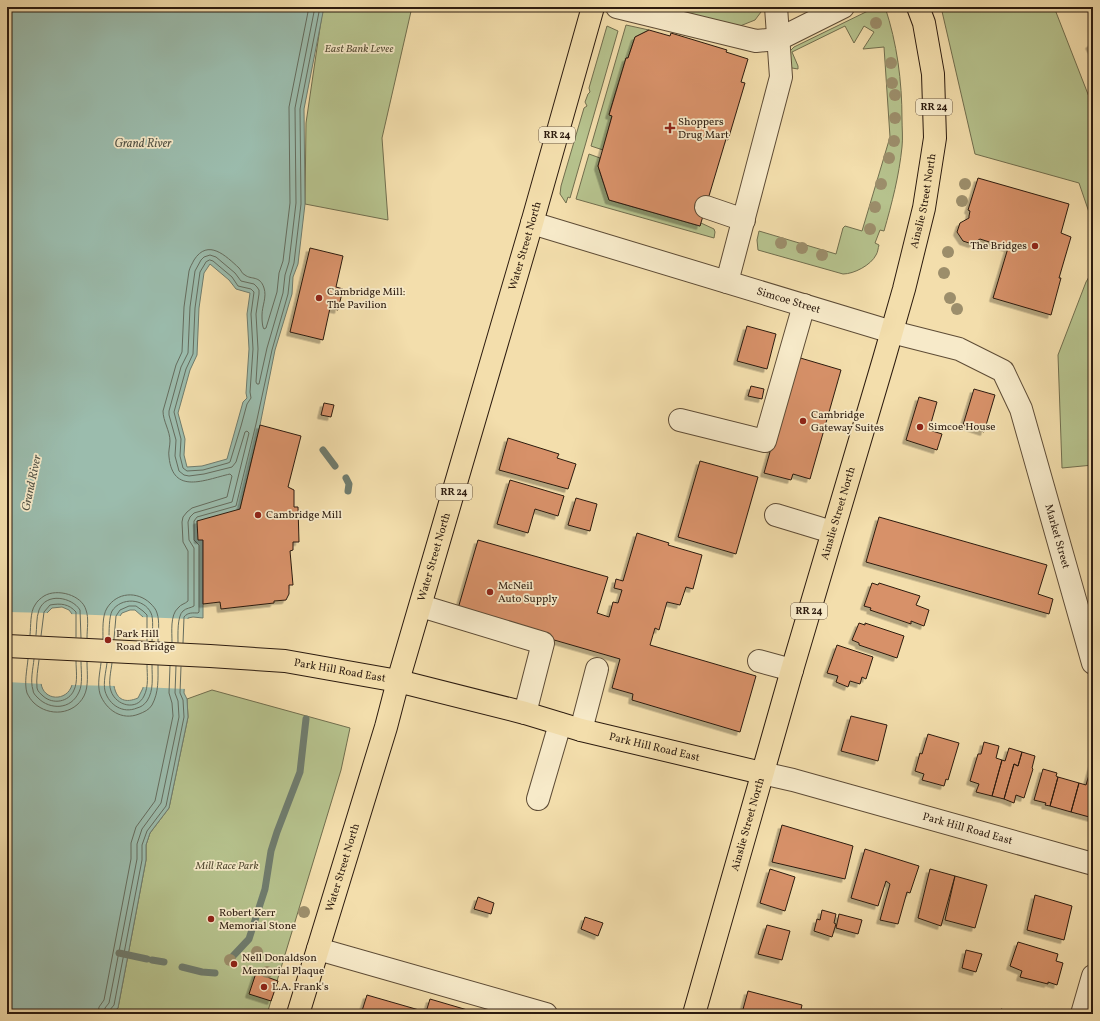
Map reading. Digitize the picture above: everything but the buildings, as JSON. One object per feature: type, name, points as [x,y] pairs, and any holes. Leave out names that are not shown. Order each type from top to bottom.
[{"type":"main road","name":"Water Street North","points":[[298,1014],[386,727],[593,7]]},
{"type":"main road","name":"Ainslie Street North","points":[[694,1014],[762,773],[892,332],[924,208],[935,138],[934,74],[924,23],[918,7]]},
{"type":"main road","name":"Park Hill Road East","points":[[7,646],[285,661],[398,681],[525,713],[581,730],[762,773]]},
{"type":"street","points":[[617,7],[756,42],[779,40],[843,7]]},
{"type":"street","points":[[727,282],[781,77],[776,7]]},
{"type":"street","points":[[706,207],[744,220]]},
{"type":"street","name":"Simcoe Street","points":[[532,223],[892,332],[959,349],[1003,371],[1021,409]]},
{"type":"street","points":[[680,420],[765,441],[804,305]]},
{"type":"street","name":"Market Street","points":[[1021,409],[1093,663]]},
{"type":"street","points":[[776,515],[832,532]]},
{"type":"street","points":[[421,606],[543,643],[525,713]]},
{"type":"street","points":[[759,660],[792,670]]},
{"type":"street","points":[[581,730],[597,669]]},
{"type":"street","points":[[538,799],[560,724]]},
{"type":"street","name":"Park Hill Road East","points":[[762,773],[793,780],[1093,864]]},
{"type":"street","points":[[318,949],[546,1014]]},
{"type":"street","points":[[1082,1014],[1093,976]]},
{"type":"green space","name":"East Bank Levee","points":[[323,7],[412,7],[382,138],[388,220],[305,204],[306,123]]},
{"type":"green space","points":[[665,7],[762,7],[761,12],[755,20],[740,26],[726,25]]},
{"type":"green space","points":[[879,7],[885,7],[896,48],[902,105],[902,147],[890,210],[884,231],[880,230],[875,243],[879,245],[877,254],[874,259],[862,268],[847,274],[843,274],[758,250],[757,240],[759,231],[836,254],[843,228],[845,226],[862,231],[890,137],[884,47],[863,49],[874,32],[864,26],[854,43],[845,26],[792,52],[798,69],[789,66],[788,53],[794,47]]},
{"type":"green space","points":[[941,7],[1054,7],[1093,107],[1093,224],[1079,183],[975,154]]},
{"type":"green space","points":[[626,25],[649,30],[635,37],[628,58],[626,58],[609,114],[612,116],[603,150],[591,146]]},
{"type":"green space","points":[[607,26],[618,31],[570,198],[568,197],[566,203],[560,194],[561,186],[584,108],[587,106],[585,102],[590,92],[589,88]]},
{"type":"green space","points":[[589,154],[600,158],[598,166],[609,200],[700,226],[701,223],[714,229],[714,238],[576,199]]},
{"type":"green space","points":[[1093,270],[1093,465],[1062,468],[1058,355],[1086,282]]},
{"type":"green space","name":"Mill Race Park","points":[[212,690],[350,728],[341,770],[267,1014],[111,1014],[118,1008],[146,860],[146,845],[150,833],[169,808],[188,717],[187,699]]},
{"type":"water","name":"Grand River","points":[[7,7],[324,7],[304,109],[305,204],[298,264],[293,277],[292,294],[275,350],[260,425],[240,509],[203,540],[203,618],[188,618],[184,693],[187,699],[188,717],[169,808],[150,833],[146,845],[146,860],[118,1008],[111,1014],[7,1014]],"holes":[[[210,264],[229,280],[236,289],[250,293],[247,314],[249,349],[246,393],[247,398],[243,402],[227,459],[202,466],[187,467],[184,455],[185,439],[178,413],[190,370],[197,355],[199,308],[204,273]],[[62,607],[69,610],[72,614],[72,685],[69,691],[61,697],[50,696],[43,689],[41,683],[47,613],[52,608]],[[135,610],[143,617],[143,688],[138,698],[134,700],[123,700],[120,698],[117,695],[114,686],[120,616],[122,613]]]},
{"type":"pier","points":[[7,612],[50,613],[43,684],[7,682]]},
{"type":"pier","points":[[69,614],[122,616],[116,686],[70,685]]},
{"type":"pier","points":[[140,617],[191,619],[186,689],[141,687]]},
{"type":"waterway","points":[[323,450],[335,466]]},
{"type":"waterway","points":[[346,478],[349,484],[348,491]]},
{"type":"waterway","points":[[233,956],[249,939],[265,889],[271,851],[300,772],[306,719]]},
{"type":"waterway","points":[[119,953],[147,959]]},
{"type":"waterway","points":[[152,960],[164,962]]},
{"type":"waterway","points":[[182,967],[202,972],[215,973]]},
{"type":"place","name":"Shoppers Drug Mart","points":[[670,128]]},
{"type":"place","name":"The Bridges","points":[[1035,246]]},
{"type":"place","name":"Cambridge Mill: The Pavilion","points":[[319,298]]},
{"type":"place","name":"Cambridge Gateway Suites","points":[[803,421]]},
{"type":"place","name":"Simcoe House","points":[[920,427]]},
{"type":"place","name":"Cambridge Mill","points":[[258,515]]},
{"type":"place","name":"McNeil Auto Supply","points":[[490,592]]},
{"type":"place","name":"Park Hill Road Bridge","points":[[108,640]]},
{"type":"place","name":"Robert Kerr Memorial Stone","points":[[211,919]]},
{"type":"place","name":"Nell Donaldson Memorial Plaque","points":[[234,964]]},
{"type":"place","name":"L.A. Frank's","points":[[264,987]]}]
